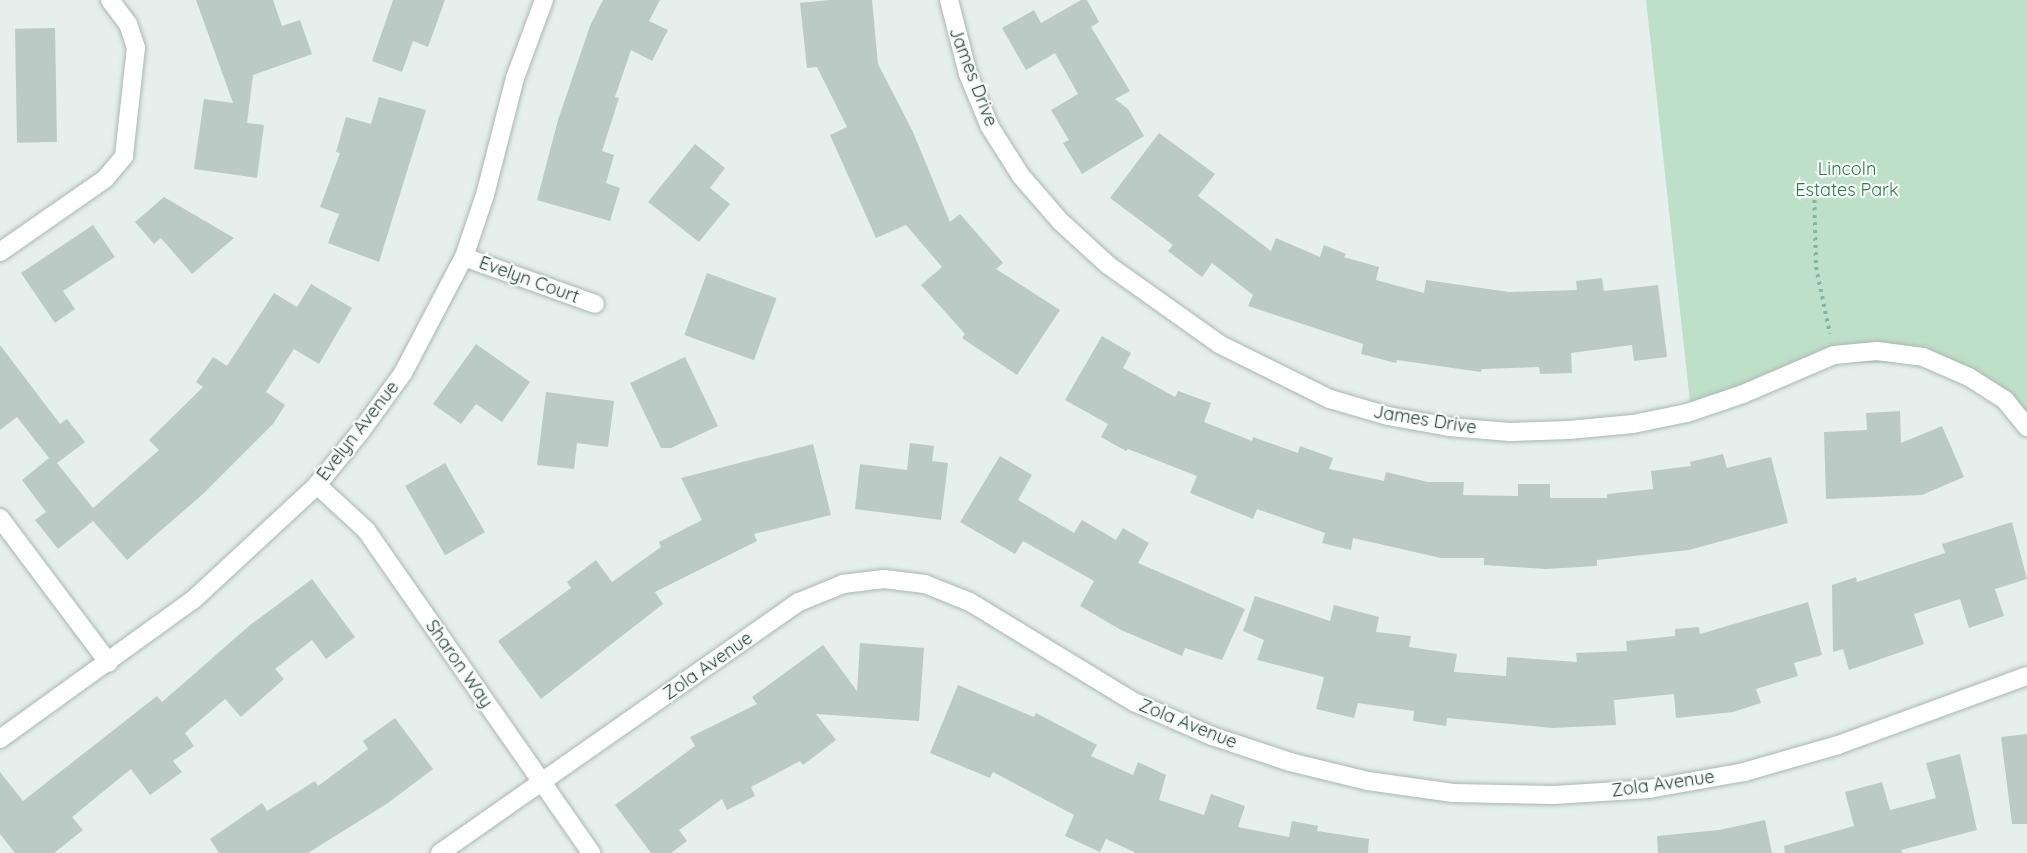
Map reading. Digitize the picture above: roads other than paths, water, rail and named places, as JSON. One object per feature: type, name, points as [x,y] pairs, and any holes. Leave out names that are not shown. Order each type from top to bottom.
[{"type":"street","points":[[0,252],[105,179],[124,156],[136,48],[128,24],[110,0]]},
{"type":"street","points":[[128,24],[130,0]]},
{"type":"street","name":"Evelyn Avenue","points":[[0,739],[109,663],[193,600],[317,485],[403,374],[464,257],[485,195],[515,78],[544,0]]},
{"type":"street","name":"James Drive","points":[[949,0],[968,74],[990,128],[1020,177],[1061,222],[1108,265],[1219,344],[1330,399],[1388,417],[1449,427],[1510,432],[1580,429],[1633,424],[1687,413],[1743,394],[1834,355],[1877,351],[1923,357],[1969,377],[2005,400],[2027,427]]},
{"type":"street","name":"Evelyn Court","points":[[464,257],[595,304]]},
{"type":"street","name":"Sharon Way","points":[[317,485],[366,530],[591,853]]},
{"type":"street","points":[[0,518],[109,663]]},
{"type":"street","name":"Zola Avenue","points":[[440,853],[799,602],[843,584],[884,579],[925,584],[970,602],[1134,702],[1212,736],[1290,762],[1368,781],[1453,793],[1554,795],[1648,789],[1744,772],[1838,745],[2027,676]]},
{"type":"park label","name":"Lincoln Estates Park","points":[[1847,180]]}]
